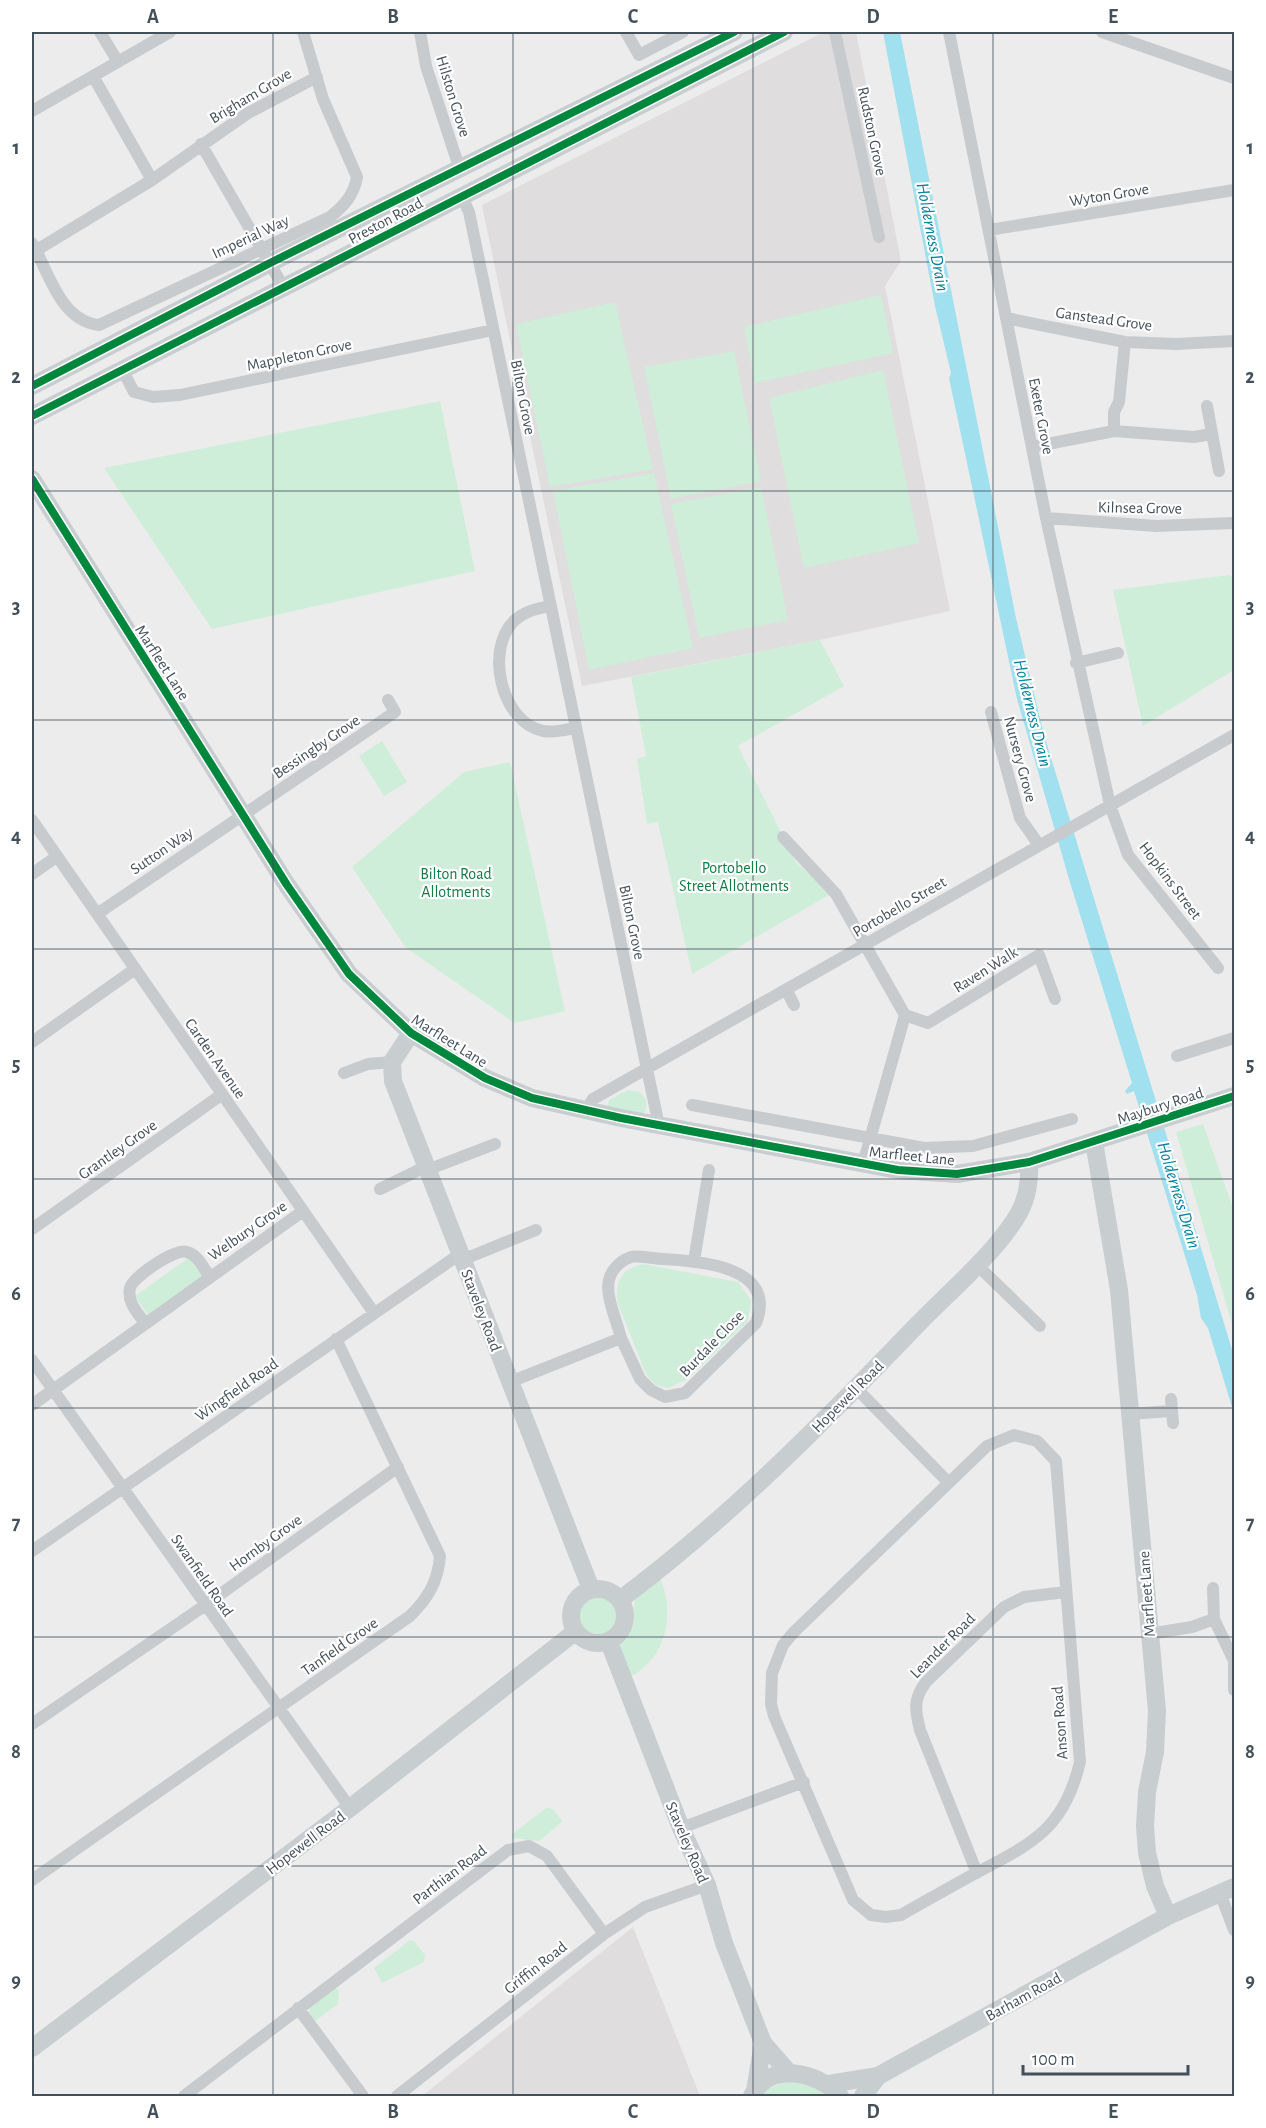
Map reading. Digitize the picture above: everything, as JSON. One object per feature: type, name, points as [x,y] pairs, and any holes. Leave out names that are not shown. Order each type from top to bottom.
[{"type":"street","points":[[100,32],[118,62]]},
{"type":"street","points":[[32,111],[170,32]]},
{"type":"street","name":"Imperial Way","points":[[33,249],[64,304],[75,317],[88,324],[99,325],[266,256],[344,206],[355,189],[357,177],[333,123],[303,32]]},
{"type":"street","name":"Hilston Grove","points":[[424,32],[426,66],[459,170]]},
{"type":"street","points":[[626,32],[639,55],[683,32]]},
{"type":"street","name":"Preston Road","points":[[32,386],[266,256],[459,170],[706,38],[734,32]]},
{"type":"street","name":"Preston Road","points":[[32,416],[784,32]]},
{"type":"street","name":"Rudston Grove","points":[[835,32],[879,237]]},
{"type":"street","name":"Exeter Grove","points":[[949,32],[1046,518],[1110,805]]},
{"type":"street","points":[[1102,32],[1234,78]]},
{"type":"street","points":[[93,76],[152,180]]},
{"type":"street","name":"Brigham Grove","points":[[33,249],[152,180],[248,113],[316,77]]},
{"type":"street","name":"Brigham Grove","points":[[201,144],[284,288]]},
{"type":"street","name":"Wyton Grove","points":[[989,230],[1234,190]]},
{"type":"street","name":"Bilton Grove","points":[[461,195],[469,212],[549,606],[657,1116],[653,1123]]},
{"type":"street","name":"Ganstead Grove","points":[[1006,318],[1125,342],[1176,344],[1234,341]]},
{"type":"street","name":"Mappleton Grove","points":[[123,371],[134,392],[153,397],[180,395],[493,330]]},
{"type":"street","points":[[1114,431],[1114,412],[1119,402],[1125,342]]},
{"type":"street","points":[[1207,406],[1220,471]]},
{"type":"street","points":[[1032,447],[1114,431],[1194,437],[1211,434]]},
{"type":"street","name":"Marfleet Lane","points":[[32,480],[287,885],[349,974],[411,1033],[494,1082],[532,1098],[898,1170],[957,1174],[1029,1162],[1094,1142],[1119,1290],[1157,1711],[1155,1752],[1147,1792],[1147,1853],[1155,1886],[1168,1916]]},
{"type":"street","name":"Kilnsea Grove","points":[[1046,518],[1156,526],[1234,523]]},
{"type":"street","points":[[549,606],[527,612],[508,628],[500,649],[503,686],[512,708],[533,727],[555,732],[575,728]]},
{"type":"street","points":[[1077,663],[1118,653]]},
{"type":"street","name":"Bessingby Grove","points":[[243,814],[395,712],[388,700]]},
{"type":"street","name":"Nursery Grove","points":[[991,712],[1020,818],[1039,845]]},
{"type":"street","name":"Portobello Street","points":[[586,1110],[593,1099],[787,991],[1051,837],[1234,736]]},
{"type":"street","name":"Hopkins Street","points":[[1110,805],[1128,855],[1218,968]]},
{"type":"street","name":"Sutton Way","points":[[97,914],[243,814]]},
{"type":"street","name":"Carden Avenue","points":[[32,820],[374,1313]]},
{"type":"street","points":[[783,837],[836,894],[905,1015],[868,1139],[863,1164]]},
{"type":"street","points":[[32,874],[56,856]]},
{"type":"street","name":"Raven Walk","points":[[905,1015],[928,1023],[1040,955],[1055,999]]},
{"type":"street","points":[[32,1042],[135,969]]},
{"type":"street","points":[[787,991],[794,1005]]},
{"type":"street","points":[[344,1073],[368,1064],[392,1062],[411,1033]]},
{"type":"street","points":[[1177,1056],[1234,1038]]},
{"type":"street","name":"Staveley Road","points":[[392,1062],[393,1081],[591,1589]]},
{"type":"street","name":"Grantley Grove","points":[[32,1229],[221,1095]]},
{"type":"street","name":"Maybury Road","points":[[1094,1142],[1234,1096]]},
{"type":"street","points":[[692,1105],[924,1148],[973,1146],[1072,1119]]},
{"type":"street","points":[[380,1189],[426,1168],[495,1144]]},
{"type":"street","name":"Hopewell Road","points":[[621,1599],[703,1534],[760,1484],[976,1264],[1016,1217],[1029,1181],[1029,1162]]},
{"type":"street","points":[[694,1261],[709,1170]]},
{"type":"street","name":"Welbury Grove","points":[[32,1405],[144,1322],[303,1211]]},
{"type":"street","name":"Wingfield Road","points":[[32,1551],[336,1339],[461,1257],[536,1230]]},
{"type":"street","name":"Welbury Grove","points":[[144,1322],[131,1305],[130,1290],[133,1282],[175,1251],[187,1251],[197,1257],[209,1276]]},
{"type":"street","name":"Burdale Close","points":[[631,1257],[694,1261],[749,1279],[759,1294],[761,1310],[756,1323],[686,1392],[665,1397],[651,1390],[640,1379],[621,1338],[608,1288],[615,1267],[631,1257]]},
{"type":"street","points":[[976,1264],[1040,1326]]},
{"type":"street","points":[[510,1383],[621,1338]]},
{"type":"street","name":"Tanfield Grove","points":[[32,1880],[410,1616],[428,1598],[438,1574],[440,1556],[336,1339]]},
{"type":"street","name":"Swanfield Road","points":[[32,1360],[204,1606],[350,1808]]},
{"type":"street","points":[[856,1388],[948,1482]]},
{"type":"street","points":[[1129,1414],[1172,1411]]},
{"type":"street","name":"Anson Road","points":[[1014,1435],[1037,1441],[1056,1461],[1080,1761],[1074,1789],[1056,1819],[1038,1837],[1008,1858],[901,1915],[886,1917],[871,1915],[853,1900],[804,1782],[791,1761],[771,1704],[772,1673],[780,1652],[793,1633],[948,1482],[987,1446],[1014,1435]]},
{"type":"street","name":"Hornby Grove","points":[[32,1724],[204,1606],[398,1467]]},
{"type":"street","points":[[1213,1588],[1214,1619],[1234,1661],[1234,1690]]},
{"type":"street","points":[[591,1589],[611,1591],[621,1599],[626,1619],[622,1630],[609,1642],[588,1642],[575,1632],[571,1623],[571,1610],[577,1598],[591,1589]]},
{"type":"street","name":"Leander Road","points":[[977,1873],[920,1730],[915,1712],[916,1696],[926,1682],[1004,1607],[1024,1597],[1066,1592]]},
{"type":"street","points":[[1149,1634],[1192,1627],[1214,1619]]},
{"type":"street","name":"Hopewell Road","points":[[32,2048],[350,1808],[575,1632]]},
{"type":"street","name":"Staveley Road","points":[[609,1642],[681,1828],[707,1885],[724,1943],[763,2043],[789,2073]]},
{"type":"street","points":[[681,1828],[804,1782]]},
{"type":"street","name":"Parthian Road","points":[[184,2097],[508,1850],[529,1846],[547,1856],[604,1934]]},
{"type":"street","name":"Griffin Road","points":[[397,2097],[604,1934],[645,1907],[707,1885]]},
{"type":"street","points":[[1168,1916],[1227,1890],[1234,1930]]},
{"type":"street","name":"Barham Road","points":[[834,2090],[878,2076],[1168,1916]]},
{"type":"street","points":[[298,2008],[363,2097]]},
{"type":"street","points":[[754,2094],[763,2043]]},
{"type":"street","points":[[754,2094],[774,2077],[789,2073],[809,2074],[834,2090]]},
{"type":"street","name":"Barham Road","points":[[863,2097],[878,2076]]},
{"type":"shaded area","points":[[824,32],[856,32],[901,261],[885,286],[950,611],[820,640],[582,686],[482,205]]},
{"type":"shaded area","points":[[633,1927],[700,2096],[422,2096]]},
{"type":"green space","points":[[881,295],[893,353],[755,383],[744,327]]},
{"type":"green space","points":[[615,302],[653,469],[550,487],[516,324]]},
{"type":"green space","points":[[734,351],[761,481],[671,499],[644,367]]},
{"type":"green space","points":[[883,370],[919,543],[804,568],[769,398]]},
{"type":"green space","points":[[440,401],[475,571],[212,629],[104,468]]},
{"type":"green space","points":[[654,473],[693,648],[589,670],[553,491]]},
{"type":"green space","points":[[761,487],[788,620],[699,638],[671,504]]},
{"type":"green space","points":[[1229,575],[1234,578],[1234,670],[1143,726],[1113,590]]},
{"type":"green space","name":"Portobello Street Allotments","points":[[820,640],[844,686],[738,746],[796,862],[831,894],[692,974],[658,822],[647,824],[637,759],[646,756],[631,677]]},
{"type":"green space","points":[[382,741],[407,782],[384,796],[359,756]]},
{"type":"green space","name":"Bilton Road Allotments","points":[[510,762],[565,1011],[515,1023],[406,948],[352,867],[464,772]]},
{"type":"green space","points":[[628,1090],[640,1092],[645,1098],[646,1107],[642,1116],[607,1107],[609,1100]]},
{"type":"green space","points":[[1203,1124],[1234,1211],[1234,1331],[1176,1132]]},
{"type":"green space","points":[[190,1257],[204,1276],[148,1315],[135,1296]]},
{"type":"green space","points":[[643,1264],[738,1282],[751,1300],[748,1321],[688,1379],[668,1388],[655,1385],[646,1374],[618,1304],[617,1289],[621,1277],[630,1269]]},
{"type":"green space","points":[[660,1578],[667,1606],[664,1634],[660,1647],[652,1659],[630,1677],[619,1647],[633,1626],[635,1597]]},
{"type":"green space","points":[[598,1594],[606,1595],[612,1600],[617,1606],[617,1622],[612,1628],[606,1633],[598,1634],[590,1633],[584,1628],[579,1622],[578,1614],[579,1606],[584,1600],[590,1595]]},
{"type":"green space","points":[[546,1808],[553,1809],[562,1821],[561,1823],[539,1841],[513,1838],[511,1835]]},
{"type":"green space","points":[[410,1940],[414,1941],[425,1955],[424,1962],[382,1983],[374,1968]]},
{"type":"green space","points":[[335,1986],[339,1991],[338,2004],[311,2024],[309,2008]]},
{"type":"green space","points":[[786,2081],[812,2084],[829,2096],[761,2096],[768,2089]]},
{"type":"water","name":"Holderness Drain","points":[[883,32],[900,32],[1016,618],[1044,735],[1234,1356],[1234,1414],[1208,1328],[1201,1318],[1197,1295],[1134,1091],[1127,1094],[1125,1091],[1132,1083],[1069,879],[1017,699],[949,378],[951,373],[935,306]]},
{"type":"cycle path","points":[[32,386],[270,263],[734,32]]},
{"type":"cycle path","points":[[32,416],[784,32]]},
{"type":"cycle path","points":[[32,479],[287,885],[349,974],[411,1033],[485,1078],[532,1098],[621,1118],[898,1170],[957,1174],[1029,1162],[1234,1096]]}]
